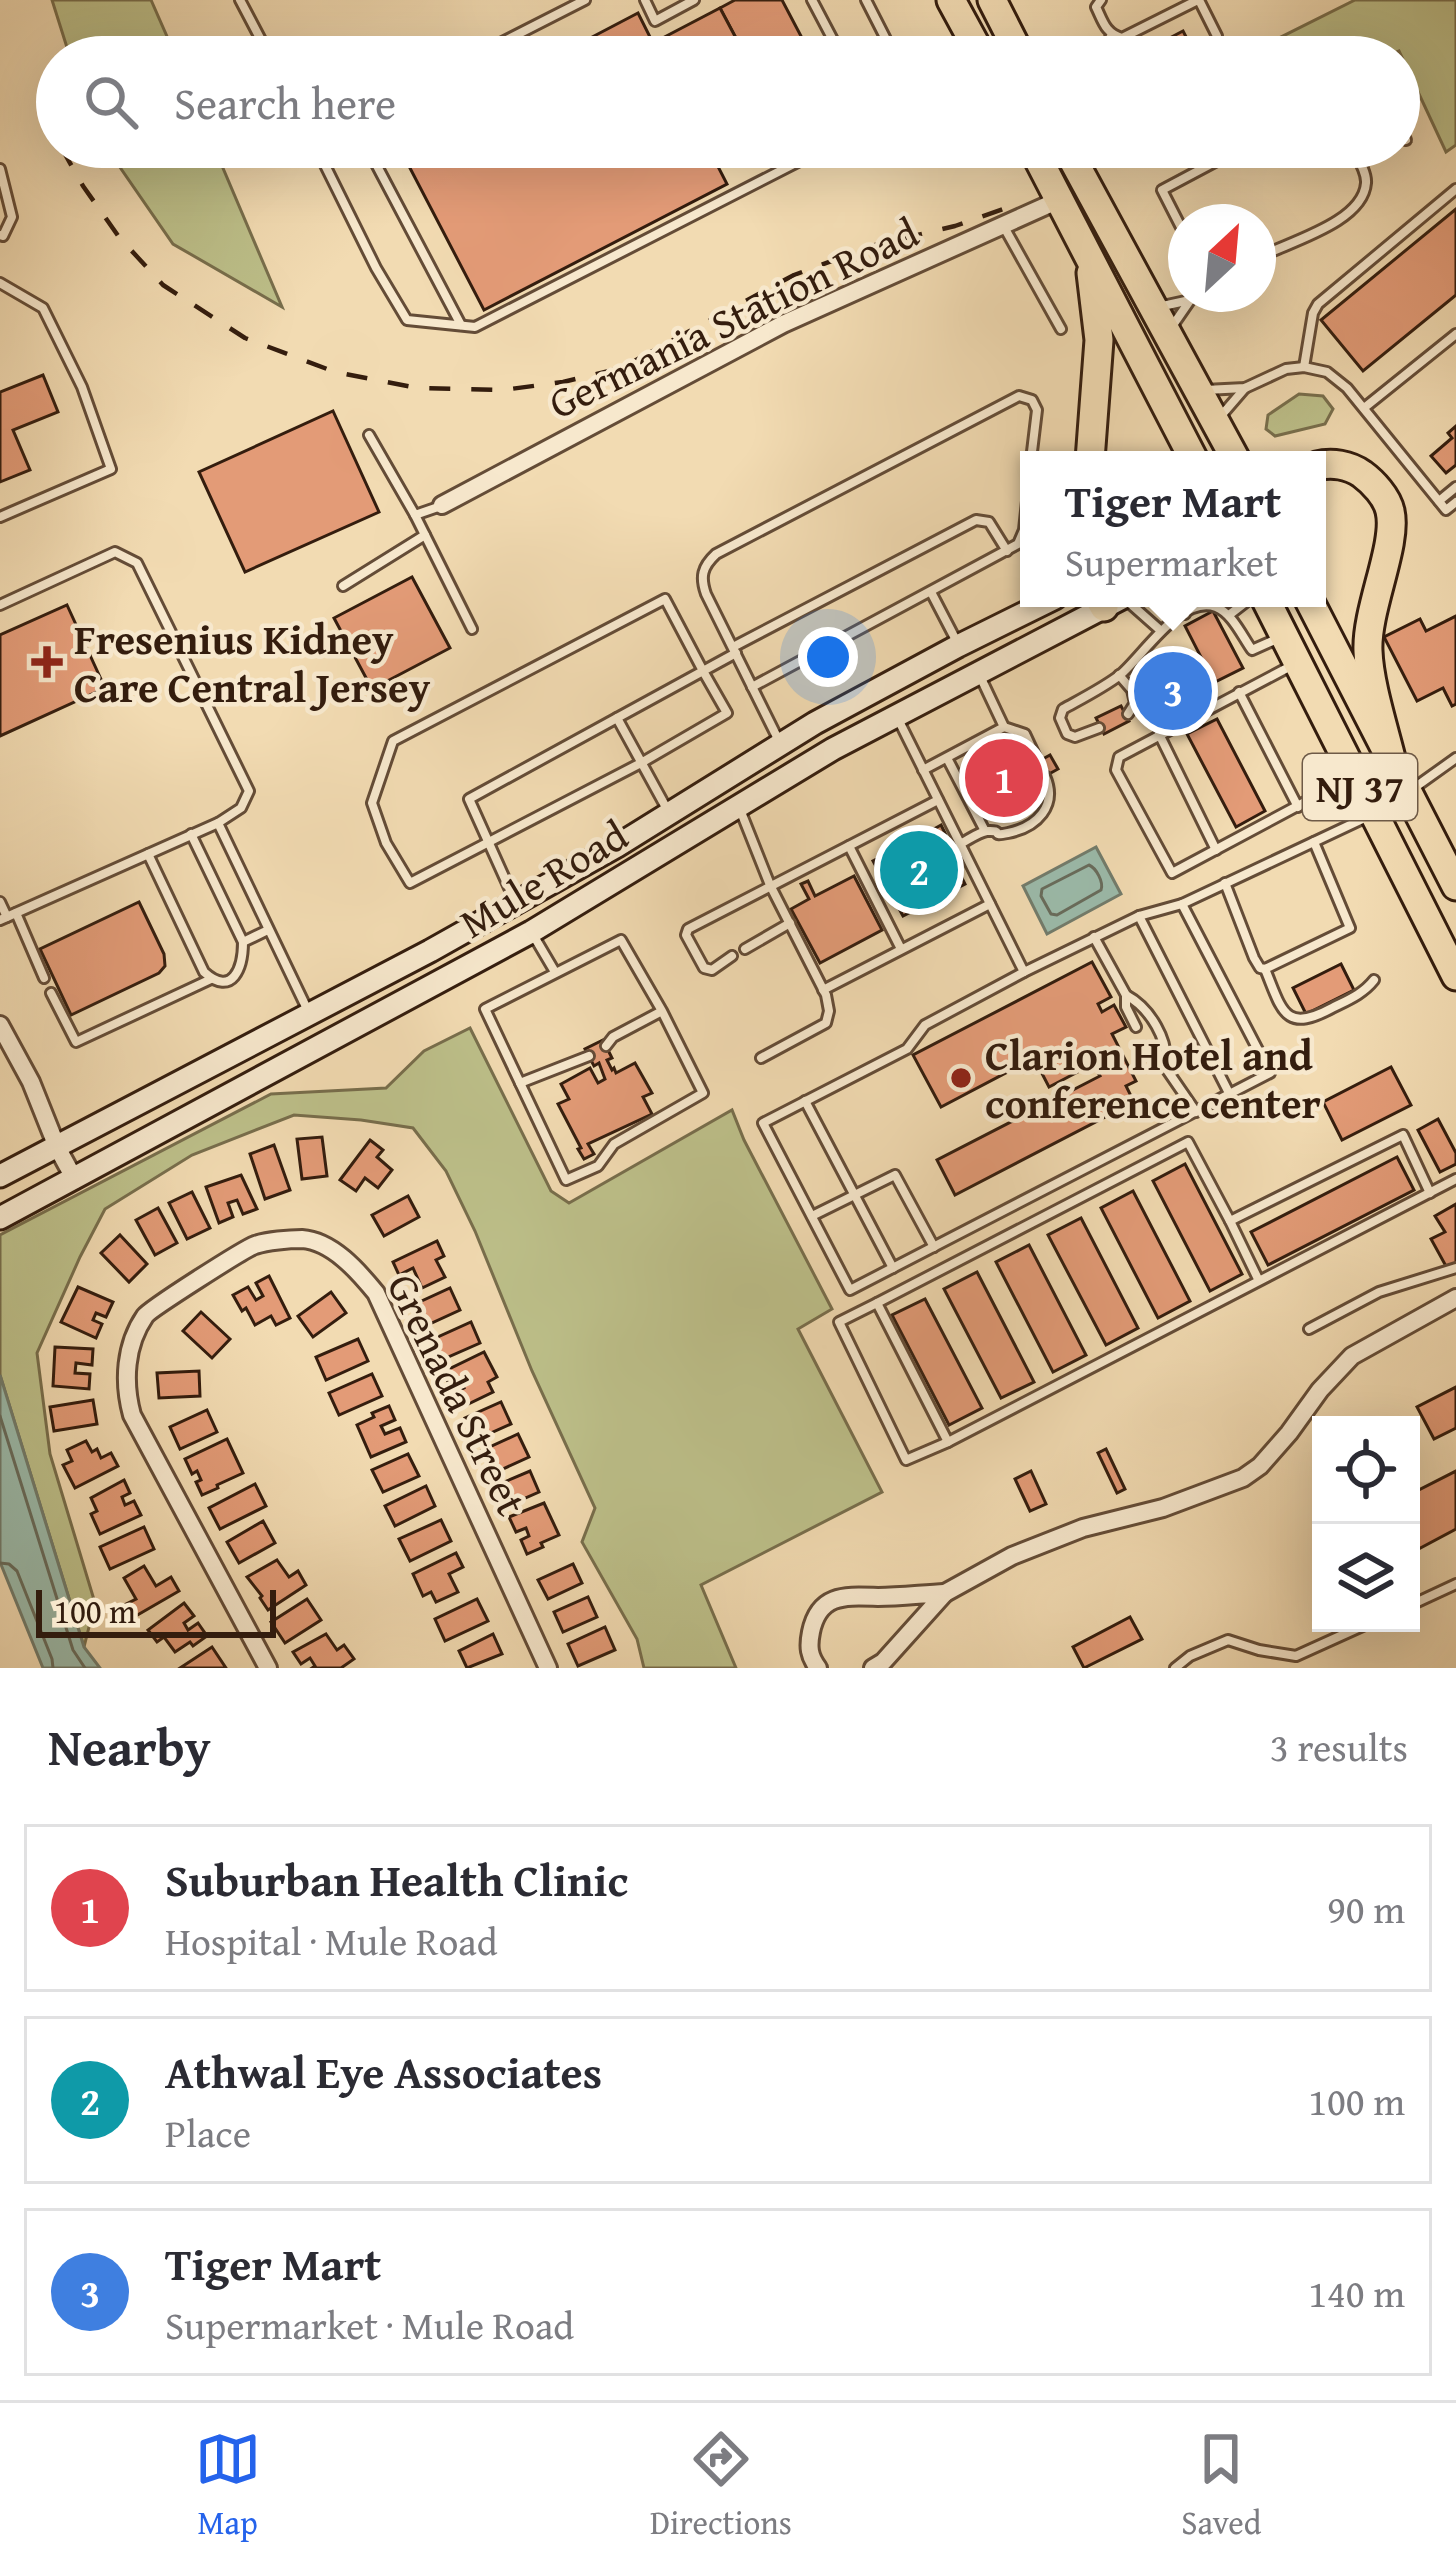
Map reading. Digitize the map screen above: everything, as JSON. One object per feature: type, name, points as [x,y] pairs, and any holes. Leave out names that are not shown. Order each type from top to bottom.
[{"type":"highway","points":[[950,0],[970,36]]},
{"type":"highway","points":[[992,0],[1010,36]]},
{"type":"highway","points":[[1043,168],[1189,451]]},
{"type":"highway","points":[[1077,168],[1231,451]]},
{"type":"highway","points":[[1089,256],[1099,340],[1091,451]]},
{"type":"highway","points":[[1326,464],[1354,469],[1369,478],[1390,511],[1390,536],[1369,619],[1367,655],[1392,762]]},
{"type":"highway","name":"NJ 37","points":[[1270,607],[1456,976]]},
{"type":"highway","name":"NJ 37","points":[[1313,607],[1456,886]]},
{"type":"main road","name":"Mule Road","points":[[0,1176],[516,903],[879,688],[1037,607]]},
{"type":"main road","name":"Mule Road","points":[[0,1218],[531,932],[797,771],[1099,607]]},
{"type":"main road","points":[[879,688],[896,716]]},
{"type":"main road","points":[[781,744],[797,771]]},
{"type":"main road","points":[[516,903],[531,932]]},
{"type":"street","name":"Germania Station Road","points":[[442,505],[783,324],[1059,200]]},
{"type":"street","points":[[0,1024],[75,1180]]},
{"type":"street","name":"Grenada Street","points":[[268,1668],[132,1415],[125,1392],[126,1370],[147,1312],[255,1244],[304,1239],[324,1246],[357,1269],[376,1292],[548,1668]]},
{"type":"street","points":[[873,1668],[884,1662],[945,1593],[1012,1556],[1083,1528],[1163,1508],[1243,1478],[1260,1466],[1352,1355],[1456,1298]]},
{"type":"street","points":[[818,1668],[810,1657],[809,1642],[813,1620],[828,1602],[849,1595],[945,1593]]},
{"type":"lane","points":[[239,0],[259,36]]},
{"type":"lane","points":[[514,36],[585,0]]},
{"type":"lane","points":[[644,0],[655,21],[694,0]]},
{"type":"lane","points":[[812,0],[831,36]]},
{"type":"lane","points":[[866,0],[884,36]]},
{"type":"lane","points":[[1101,0],[1096,7],[1106,29],[1115,36]]},
{"type":"lane","points":[[1126,36],[1198,0],[1217,36]]},
{"type":"lane","points":[[326,168],[407,320],[475,327],[786,168]]},
{"type":"lane","points":[[378,168],[461,325]]},
{"type":"lane","points":[[1169,204],[1162,190],[1203,168]]},
{"type":"lane","points":[[1276,250],[1341,220],[1366,186],[1362,168]]},
{"type":"lane","points":[[0,169],[12,217],[0,235]]},
{"type":"lane","points":[[1304,367],[1318,304],[1456,189]]},
{"type":"lane","points":[[1003,226],[1061,329]]},
{"type":"lane","points":[[0,283],[44,308],[82,387],[111,469],[0,517]]},
{"type":"lane","points":[[1152,308],[1168,304]]},
{"type":"lane","points":[[1167,334],[1184,312]]},
{"type":"lane","points":[[1364,408],[1456,334]]},
{"type":"lane","points":[[1197,390],[1245,388],[1286,369],[1327,372],[1347,388],[1446,510],[1456,502]]},
{"type":"lane","points":[[1215,423],[1245,388]]},
{"type":"lane","points":[[781,744],[701,579],[706,563],[1019,396],[1032,400],[1037,410],[1032,451]]},
{"type":"lane","points":[[369,435],[472,629]]},
{"type":"lane","points":[[1439,501],[1456,487]]},
{"type":"lane","points":[[415,515],[442,505]]},
{"type":"lane","points":[[516,903],[469,799],[976,520],[989,522],[1007,551]]},
{"type":"lane","points":[[343,586],[424,535]]},
{"type":"lane","points":[[752,687],[1007,551],[1020,539]]},
{"type":"lane","points":[[0,605],[115,552],[137,563],[249,791],[241,808],[218,823],[8,917]]},
{"type":"lane","points":[[931,592],[958,646]]},
{"type":"lane","points":[[665,599],[703,671],[727,713],[410,884],[386,843],[372,803],[393,741],[665,599]]},
{"type":"lane","points":[[1123,607],[1160,630]]},
{"type":"lane","points":[[1184,607],[1185,614]]},
{"type":"lane","points":[[1099,728],[1075,737],[1067,734],[1060,718],[1063,709],[1119,675],[1160,630],[1197,607]]},
{"type":"lane","points":[[1217,607],[1229,614],[1252,650],[1284,636]]},
{"type":"lane","points":[[1229,614],[1239,607]]},
{"type":"lane","points":[[1298,663],[1118,758],[1116,770],[1172,873],[1354,776]]},
{"type":"lane","points":[[978,673],[1004,727],[1025,734],[1038,762]]},
{"type":"lane","points":[[1119,675],[1132,690],[1135,703],[1127,714]]},
{"type":"lane","points":[[1239,692],[1298,807]]},
{"type":"lane","points":[[896,716],[1024,972]]},
{"type":"lane","points":[[617,718],[669,812]]},
{"type":"lane","points":[[923,770],[1004,727]]},
{"type":"lane","points":[[1159,734],[1216,850]]},
{"type":"lane","points":[[947,758],[985,831]]},
{"type":"lane","points":[[1408,792],[1456,758]]},
{"type":"lane","points":[[960,844],[985,831],[1009,833],[1045,813],[1051,795],[1045,776]]},
{"type":"lane","points":[[732,956],[712,970],[704,968],[686,935],[688,929],[938,800]]},
{"type":"lane","points":[[738,806],[829,1011],[826,1023],[761,1058]]},
{"type":"lane","points":[[1182,904],[1270,1073],[850,1290],[763,1123],[907,1049],[925,1025],[1024,972],[1139,916],[1182,904],[1374,814]]},
{"type":"lane","points":[[218,823],[310,1014]]},
{"type":"lane","points":[[148,854],[204,972],[220,982],[231,979],[240,971],[243,942],[191,834]]},
{"type":"lane","points":[[1225,883],[1254,958],[1265,969],[1350,928],[1314,842]]},
{"type":"lane","points":[[848,846],[901,949]]},
{"type":"lane","points":[[0,902],[44,978]]},
{"type":"lane","points":[[823,990],[990,904]]},
{"type":"lane","points":[[1139,916],[1230,1095]]},
{"type":"lane","points":[[745,949],[790,923]]},
{"type":"lane","points":[[243,942],[268,930]]},
{"type":"lane","points":[[531,932],[555,972]]},
{"type":"lane","points":[[1094,938],[1126,995],[1136,1027]]},
{"type":"lane","points":[[622,940],[662,1011],[703,1093],[614,1144],[598,1166],[566,1180],[485,1009],[622,940]]},
{"type":"lane","points":[[1265,969],[1279,1004],[1290,1017],[1300,1020],[1312,1019],[1366,990],[1374,980]]},
{"type":"lane","points":[[51,993],[76,1042],[211,979]]},
{"type":"lane","points":[[1126,995],[1141,1003],[1168,1050],[1166,1067]]},
{"type":"lane","points":[[606,1046],[613,1036],[662,1011]]},
{"type":"lane","points":[[1149,1051],[1153,1060],[1166,1067],[1196,1112]]},
{"type":"lane","points":[[520,1083],[589,1056]]},
{"type":"lane","points":[[806,1101],[893,1268]]},
{"type":"lane","points":[[1230,1221],[1403,1135],[1430,1193]]},
{"type":"lane","points":[[1258,1281],[1187,1142],[839,1322],[906,1460],[948,1442],[1456,1179]]},
{"type":"lane","points":[[812,1216],[895,1175],[934,1247]]},
{"type":"lane","points":[[1309,1329],[1379,1292],[1456,1268]]},
{"type":"lane","points":[[877,1304],[948,1442]]},
{"type":"lane","points":[[1420,1601],[1456,1584]]},
{"type":"lane","points":[[1175,1668],[1190,1656],[1228,1640],[1296,1656],[1349,1632]]},
{"type":"green space","points":[[52,0],[151,0],[167,36],[63,36]]},
{"type":"green space","points":[[1355,0],[1456,0],[1456,145],[1446,152],[1420,96],[1420,36],[1283,36]]},
{"type":"green space","points":[[121,168],[223,168],[282,307],[173,244]]},
{"type":"green space","points":[[1299,394],[1323,396],[1333,409],[1325,424],[1275,436],[1266,429],[1268,415]]},
{"type":"green space","points":[[470,1028],[551,1191],[569,1203],[732,1110],[832,1309],[798,1329],[882,1492],[701,1585],[736,1668],[644,1668],[637,1639],[582,1542],[595,1508],[446,1171],[413,1128],[294,1115],[192,1155],[105,1209],[37,1353],[50,1454],[95,1603],[84,1647],[0,1375],[0,1235],[271,1094],[386,1088],[424,1051]]},
{"type":"water","points":[[1096,847],[1121,894],[1047,934],[1023,886]]},
{"type":"water","points":[[0,1375],[84,1647],[100,1668],[43,1668],[0,1562]]},
{"type":"building","points":[[735,0],[782,0],[801,36],[735,36],[720,8]]},
{"type":"building","points":[[720,8],[735,36],[666,36]]},
{"type":"building","points":[[638,13],[650,36],[594,36]]},
{"type":"building","points":[[410,168],[719,168],[727,184],[484,310]]},
{"type":"building","points":[[1456,209],[1456,295],[1363,371],[1321,320]]},
{"type":"building","points":[[43,375],[58,412],[13,430],[30,470],[0,482],[0,392]]},
{"type":"building","points":[[333,411],[379,512],[245,572],[199,472]]},
{"type":"building","points":[[1456,426],[1456,465],[1446,473],[1431,456],[1452,438],[1448,433]]},
{"type":"building","points":[[412,577],[450,648],[372,689],[334,618]]},
{"type":"building","name":"Fresenius Kidney Care Central Jersey","points":[[67,605],[105,688],[0,736],[0,635]]},
{"type":"building","points":[[1213,611],[1243,668],[1185,697],[1173,674],[1202,659],[1185,626]]},
{"type":"building","points":[[1456,616],[1456,704],[1452,706],[1443,688],[1417,701],[1384,637],[1420,619],[1426,631]]},
{"type":"building","points":[[1173,668],[1192,704],[1174,713],[1155,677]]},
{"type":"building","points":[[1121,706],[1129,721],[1104,734],[1096,718]]},
{"type":"building","points":[[1217,719],[1265,811],[1236,827],[1187,734]]},
{"type":"building","points":[[1002,755],[1007,763],[1016,757],[1023,770],[1050,755],[1058,769],[1031,784],[1034,789],[988,814],[969,780],[990,769],[987,764]]},
{"type":"building","points":[[941,825],[946,835],[942,838],[965,884],[903,916],[873,861],[916,834]]},
{"type":"building","points":[[854,876],[882,930],[820,963],[791,909],[809,899],[801,884],[808,881],[815,896]]},
{"type":"building","points":[[139,902],[165,966],[71,1015],[40,949]]},
{"type":"building","name":"Clarion Hotel and conference center","points":[[1092,962],[1111,997],[1098,1004],[1102,1012],[1114,1005],[1126,1027],[1112,1034],[1136,1081],[1126,1086],[1134,1102],[955,1195],[937,1160],[1100,1076],[1093,1064],[1049,1087],[1034,1058],[941,1107],[913,1055]]},
{"type":"building","points":[[1341,964],[1354,990],[1306,1014],[1293,988]]},
{"type":"building","points":[[603,1040],[612,1058],[607,1060],[616,1073],[635,1063],[652,1093],[643,1097],[652,1114],[588,1144],[594,1154],[584,1159],[558,1104],[569,1099],[561,1084],[590,1068],[598,1083],[605,1079],[599,1063],[594,1066],[585,1049]]},
{"type":"building","points":[[1391,1067],[1411,1105],[1342,1140],[1323,1102]]},
{"type":"building","points":[[1438,1119],[1456,1153],[1456,1164],[1440,1172],[1418,1130]]},
{"type":"building","points":[[322,1137],[327,1176],[302,1179],[297,1139]]},
{"type":"building","points":[[370,1140],[383,1150],[377,1157],[392,1170],[378,1188],[365,1178],[356,1191],[340,1180]]},
{"type":"building","points":[[274,1145],[290,1190],[265,1199],[250,1154]]},
{"type":"building","points":[[1397,1157],[1414,1190],[1268,1265],[1251,1232]]},
{"type":"building","points":[[1185,1164],[1242,1274],[1210,1291],[1153,1181]]},
{"type":"building","points":[[241,1175],[257,1209],[243,1214],[237,1200],[228,1203],[233,1217],[219,1223],[206,1187]]},
{"type":"building","points":[[1133,1191],[1190,1301],[1158,1318],[1101,1208]]},
{"type":"building","points":[[192,1192],[210,1228],[187,1239],[169,1203]]},
{"type":"building","points":[[408,1196],[419,1217],[384,1236],[372,1215]]},
{"type":"building","points":[[1456,1204],[1456,1263],[1447,1268],[1431,1239],[1445,1232],[1435,1216]]},
{"type":"building","points":[[158,1208],[177,1243],[155,1255],[136,1220]]},
{"type":"building","points":[[1081,1218],[1138,1328],[1106,1345],[1048,1235]]},
{"type":"building","points":[[120,1235],[147,1264],[129,1282],[101,1253]]},
{"type":"building","points":[[437,1241],[444,1256],[436,1260],[445,1277],[422,1288],[413,1268],[399,1275],[393,1262]]},
{"type":"building","points":[[1029,1245],[1086,1355],[1053,1372],[996,1262]]},
{"type":"building","points":[[977,1272],[1034,1382],[1001,1398],[944,1289]]},
{"type":"building","points":[[269,1276],[290,1318],[276,1325],[271,1316],[255,1325],[233,1295],[248,1287],[256,1300],[263,1296],[256,1283]]},
{"type":"building","points":[[78,1287],[113,1302],[106,1317],[96,1313],[93,1320],[102,1324],[96,1338],[61,1322]]},
{"type":"building","points":[[450,1288],[460,1310],[423,1327],[413,1305]]},
{"type":"building","points":[[331,1292],[346,1313],[313,1337],[298,1316]]},
{"type":"building","points":[[925,1299],[982,1408],[949,1425],[892,1315]]},
{"type":"building","points":[[201,1312],[230,1339],[212,1358],[183,1331]]},
{"type":"building","points":[[471,1322],[480,1343],[439,1361],[429,1341]]},
{"type":"building","points":[[358,1339],[368,1361],[326,1380],[316,1357]]},
{"type":"building","points":[[55,1347],[93,1349],[92,1365],[76,1363],[75,1373],[90,1374],[89,1389],[53,1386]]},
{"type":"building","points":[[484,1352],[497,1377],[488,1382],[493,1392],[460,1408],[453,1394],[464,1388],[460,1381],[450,1386],[443,1372]]},
{"type":"building","points":[[199,1371],[200,1396],[159,1398],[157,1373]]},
{"type":"building","points":[[372,1374],[382,1396],[339,1415],[329,1393]]},
{"type":"building","points":[[1456,1387],[1456,1428],[1434,1439],[1417,1407]]},
{"type":"building","points":[[93,1400],[97,1424],[54,1431],[50,1407]]},
{"type":"building","points":[[501,1402],[511,1424],[475,1440],[465,1418]]},
{"type":"building","points":[[389,1406],[395,1420],[381,1426],[385,1434],[400,1428],[406,1442],[371,1457],[357,1425]]},
{"type":"building","points":[[207,1410],[217,1432],[180,1449],[170,1427]]},
{"type":"building","points":[[518,1434],[529,1457],[492,1474],[481,1451]]},
{"type":"building","points":[[227,1439],[243,1473],[202,1495],[197,1471],[192,1474],[185,1459]]},
{"type":"building","points":[[86,1441],[101,1458],[111,1453],[118,1466],[75,1488],[63,1465],[72,1461],[67,1450]]},
{"type":"building","points":[[1106,1449],[1125,1489],[1117,1493],[1098,1453]]},
{"type":"building","points":[[408,1454],[419,1476],[383,1492],[372,1470]]},
{"type":"building","points":[[530,1471],[539,1492],[505,1507],[495,1486]]},
{"type":"building","points":[[1031,1471],[1046,1504],[1030,1511],[1015,1479]]},
{"type":"building","points":[[1456,1471],[1456,1529],[1420,1548],[1420,1524],[1420,1489]]},
{"type":"building","points":[[124,1480],[130,1493],[122,1497],[125,1505],[134,1501],[141,1515],[100,1534],[91,1514],[97,1511],[91,1498]]},
{"type":"building","points":[[255,1484],[266,1506],[220,1529],[209,1508]]},
{"type":"building","points":[[426,1486],[435,1506],[395,1526],[385,1506]]},
{"type":"building","points":[[544,1503],[559,1535],[527,1554],[521,1540],[529,1536],[526,1528],[516,1532],[509,1517]]},
{"type":"building","points":[[441,1520],[451,1541],[410,1561],[399,1539]]},
{"type":"building","points":[[263,1521],[275,1543],[239,1563],[227,1542]]},
{"type":"building","points":[[144,1527],[154,1549],[110,1569],[100,1547]]},
{"type":"building","points":[[456,1553],[463,1567],[449,1574],[458,1592],[436,1602],[431,1592],[423,1596],[413,1574]]},
{"type":"building","points":[[277,1560],[289,1577],[298,1571],[306,1585],[268,1610],[247,1577]]},
{"type":"building","points":[[573,1564],[582,1583],[548,1599],[538,1580]]},
{"type":"building","points":[[144,1566],[156,1586],[171,1577],[179,1591],[134,1617],[126,1604],[136,1599],[124,1578]]},
{"type":"building","points":[[588,1597],[597,1617],[563,1632],[554,1612]]},
{"type":"building","points":[[307,1599],[321,1620],[285,1643],[271,1622]]},
{"type":"building","points":[[477,1599],[488,1621],[445,1641],[435,1619]]},
{"type":"building","points":[[184,1603],[194,1616],[184,1623],[188,1630],[198,1623],[207,1636],[175,1652],[164,1637],[157,1642],[148,1630]]},
{"type":"building","points":[[1130,1617],[1142,1639],[1084,1668],[1073,1647]]},
{"type":"building","points":[[605,1627],[615,1650],[578,1666],[568,1644]]},
{"type":"building","points":[[326,1634],[337,1650],[344,1645],[354,1659],[341,1668],[312,1668],[310,1658],[301,1664],[293,1652]]},
{"type":"building","points":[[493,1634],[502,1654],[467,1668],[459,1651]]},
{"type":"building","points":[[212,1647],[226,1668],[180,1668]]},
{"type":"railway","points":[[73,168],[119,237],[163,285],[245,338],[335,372],[417,388],[503,390],[621,368],[794,275],[875,245],[1009,207]]},
{"type":"place","name":"Fresenius Kidney Care Central Jersey","points":[[47,662]]},
{"type":"place","name":"Tiger Mart","points":[[1173,691]]},
{"type":"place","name":"Suburban Health Clinic","points":[[1004,778]]},
{"type":"place","name":"Athwal Eye Associates","points":[[919,870]]},
{"type":"place","name":"Clarion Hotel and conference center","points":[[961,1078]]}]
